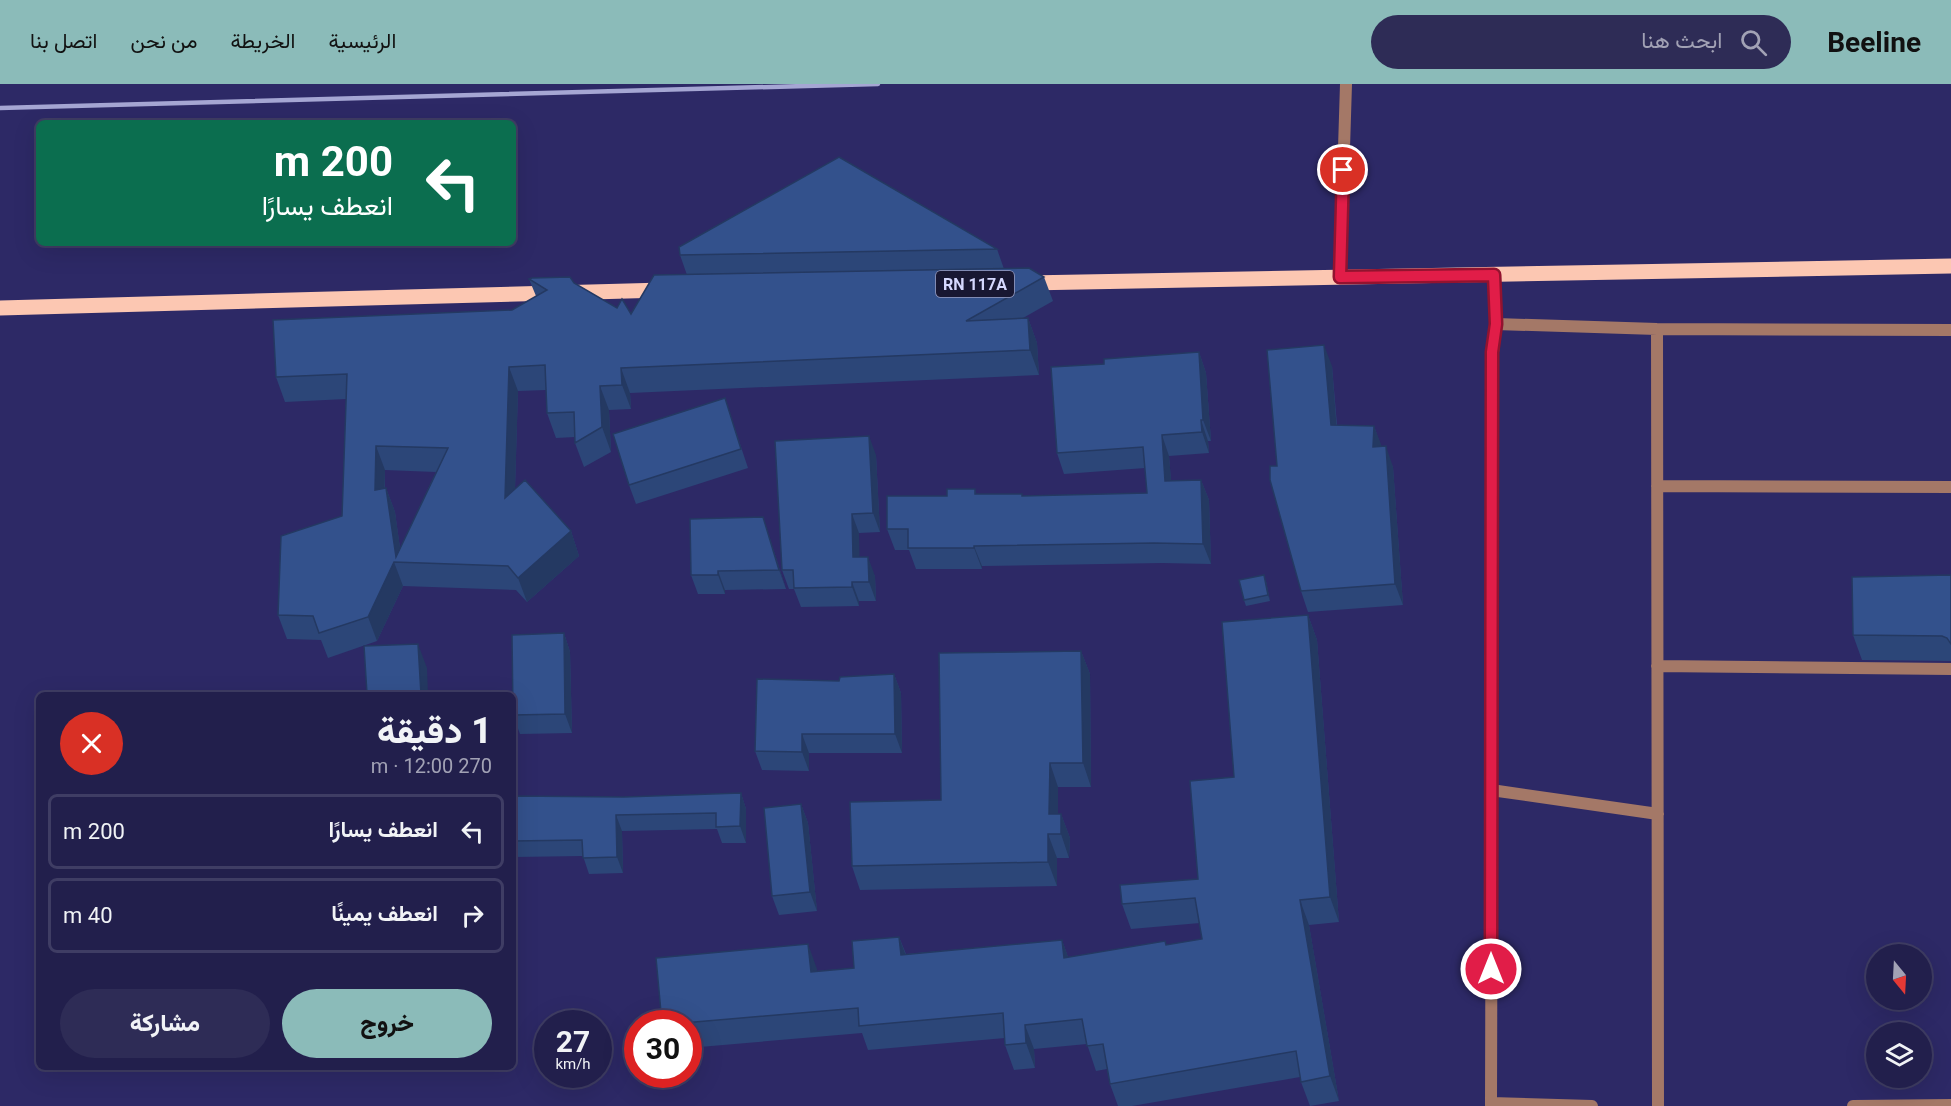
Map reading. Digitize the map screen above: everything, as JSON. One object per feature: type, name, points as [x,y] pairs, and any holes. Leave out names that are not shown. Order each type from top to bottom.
[{"type":"main road","name":"RN 117A","points":[[1007,284],[1951,266]]},
{"type":"main road","points":[[0,308],[674,290]]},
{"type":"street","points":[[1340,277],[1346,84]]},
{"type":"street","points":[[1494,275],[1496,324],[1492,352],[1491,1105],[1592,1106]]},
{"type":"street","points":[[1496,324],[1657,329],[1951,330]]},
{"type":"street","points":[[1657,329],[1658,1106]]},
{"type":"street","points":[[1657,486],[1951,487]]},
{"type":"street","points":[[1658,666],[1951,669]]},
{"type":"street","points":[[1491,790],[1658,814]]},
{"type":"street","points":[[1853,1106],[1951,1105]]},
{"type":"building","points":[[839,157],[997,249],[680,255],[679,247]]},
{"type":"building","points":[[1029,268],[1044,277],[966,321],[1028,318],[1030,350],[621,368],[622,385],[600,386],[602,427],[575,443],[574,412],[547,413],[545,365],[509,367],[505,498],[525,480],[571,531],[518,578],[508,566],[394,562],[368,617],[319,633],[313,616],[278,615],[281,536],[342,516],[347,374],[276,377],[273,320],[512,310],[547,290],[529,279],[570,277],[574,283],[617,308],[622,299],[631,314],[654,275]],"holes":[[[376,446],[448,448],[396,557],[386,488],[375,490]]]},
{"type":"building","points":[[1324,345],[1331,425],[1374,426],[1373,447],[1386,446],[1395,584],[1301,591],[1270,480],[1270,466],[1277,466],[1267,350]]},
{"type":"building","points":[[1199,352],[1202,432],[1162,435],[1165,481],[1201,480],[1203,544],[908,548],[908,529],[887,529],[887,496],[947,496],[947,489],[975,489],[975,494],[1022,494],[1022,496],[1147,493],[1143,447],[1057,453],[1051,367],[1104,364],[1104,359]]},
{"type":"building","points":[[725,398],[741,449],[629,485],[613,434]]},
{"type":"building","points":[[869,436],[873,513],[852,514],[853,557],[868,557],[869,582],[852,582],[852,587],[794,588],[793,570],[782,570],[775,441]]},
{"type":"building","points":[[763,517],[779,570],[718,571],[718,575],[691,575],[690,519]]},
{"type":"building","points":[[1264,575],[1268,595],[1244,600],[1239,580]]},
{"type":"building","points":[[1951,575],[1951,644],[1947,638],[1942,636],[1853,635],[1852,577]]},
{"type":"building","points":[[1308,615],[1330,897],[1300,900],[1330,1076],[1301,1082],[1296,1051],[1110,1084],[1103,1044],[1087,1046],[1082,1019],[1025,1025],[1026,1043],[1005,1045],[1003,1013],[859,1026],[858,1008],[702,1021],[702,1010],[661,1010],[656,958],[808,944],[811,972],[854,968],[852,941],[899,937],[901,955],[1062,940],[1064,958],[1165,941],[1166,945],[1202,939],[1195,898],[1122,904],[1120,885],[1198,879],[1190,781],[1234,777],[1222,622]]},
{"type":"building","points":[[564,633],[565,714],[516,715],[516,692],[513,692],[512,635]]},
{"type":"building","points":[[418,644],[421,692],[367,692],[364,646]]},
{"type":"building","points":[[1081,651],[1083,763],[1050,763],[1049,814],[1061,814],[1061,834],[1048,834],[1048,862],[852,866],[850,802],[941,800],[939,653]]},
{"type":"building","points":[[894,674],[895,734],[802,734],[802,752],[755,751],[757,679],[839,681],[840,677]]},
{"type":"building","points":[[741,793],[740,826],[716,827],[716,813],[616,815],[617,857],[583,858],[582,840],[516,841],[516,796],[624,797]]},
{"type":"building","points":[[801,804],[810,892],[772,896],[764,808]]},
{"type":"railway","points":[[0,108],[878,84]]},
{"type":"route","points":[[1343,170],[1340,277],[1494,275],[1496,324],[1492,352],[1491,969]]}]
